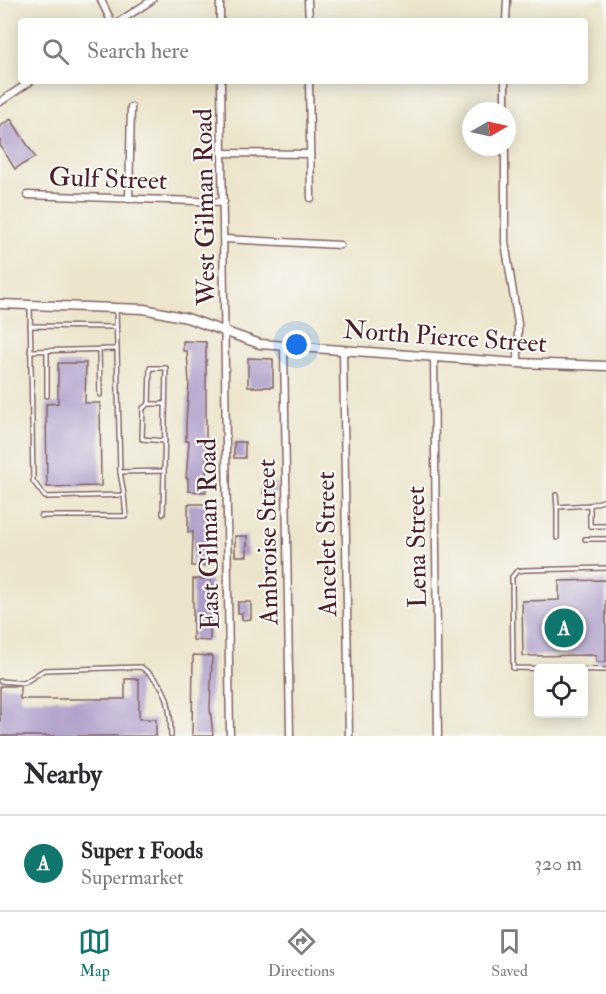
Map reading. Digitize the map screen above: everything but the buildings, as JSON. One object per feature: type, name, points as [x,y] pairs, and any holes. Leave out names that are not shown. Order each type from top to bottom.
[{"type":"street","points":[[101,0],[110,18]]},
{"type":"street","points":[[125,18],[152,0]]},
{"type":"street","points":[[220,0],[220,18]]},
{"type":"street","points":[[308,0],[309,18]]},
{"type":"street","points":[[506,18],[507,0]]},
{"type":"street","points":[[0,102],[27,84]]},
{"type":"street","name":"West Gilman Road","points":[[221,84],[226,332]]},
{"type":"street","points":[[309,84],[310,198]]},
{"type":"street","points":[[505,102],[506,84]]},
{"type":"street","points":[[129,199],[132,107]]},
{"type":"street","points":[[223,153],[310,154]]},
{"type":"street","points":[[505,156],[505,242],[518,316],[518,363]]},
{"type":"street","name":"Gulf Street","points":[[27,195],[224,202]]},
{"type":"street","points":[[225,239],[340,245]]},
{"type":"street","name":"North Pierce Street","points":[[0,304],[116,307],[167,313],[260,344],[518,363],[606,366]]},
{"type":"street","name":"East Gilman Road","points":[[226,332],[230,736]]},
{"type":"street","name":"Ambroise Street","points":[[284,346],[290,736]]},
{"type":"street","name":"Ancelet Street","points":[[343,351],[349,736]]},
{"type":"street","name":"Lena Street","points":[[434,357],[438,736]]},
{"type":"lane","points":[[30,305],[33,481],[45,497],[124,495]]},
{"type":"lane","points":[[41,516],[126,516],[120,472],[116,307]]},
{"type":"lane","points":[[30,326],[116,327]]},
{"type":"lane","points":[[30,351],[116,349]]},
{"type":"lane","points":[[99,350],[100,395]]},
{"type":"lane","points":[[47,351],[47,396]]},
{"type":"lane","points":[[149,404],[150,368],[166,368],[164,514]]},
{"type":"lane","points":[[165,404],[149,404],[142,408],[142,439],[165,441]]},
{"type":"lane","points":[[120,472],[164,471]]},
{"type":"lane","points":[[556,495],[558,538]]},
{"type":"lane","points":[[556,507],[590,505],[606,500]]},
{"type":"lane","points":[[590,505],[590,526],[606,526]]},
{"type":"lane","points":[[585,539],[606,539]]},
{"type":"lane","points":[[606,568],[525,570],[517,571],[512,577],[513,668],[606,670]]},
{"type":"lane","points":[[0,681],[24,682],[44,670],[141,667],[159,683],[170,702],[171,736]]},
{"type":"place","name":"Super 1 Foods","points":[[564,628]]}]
